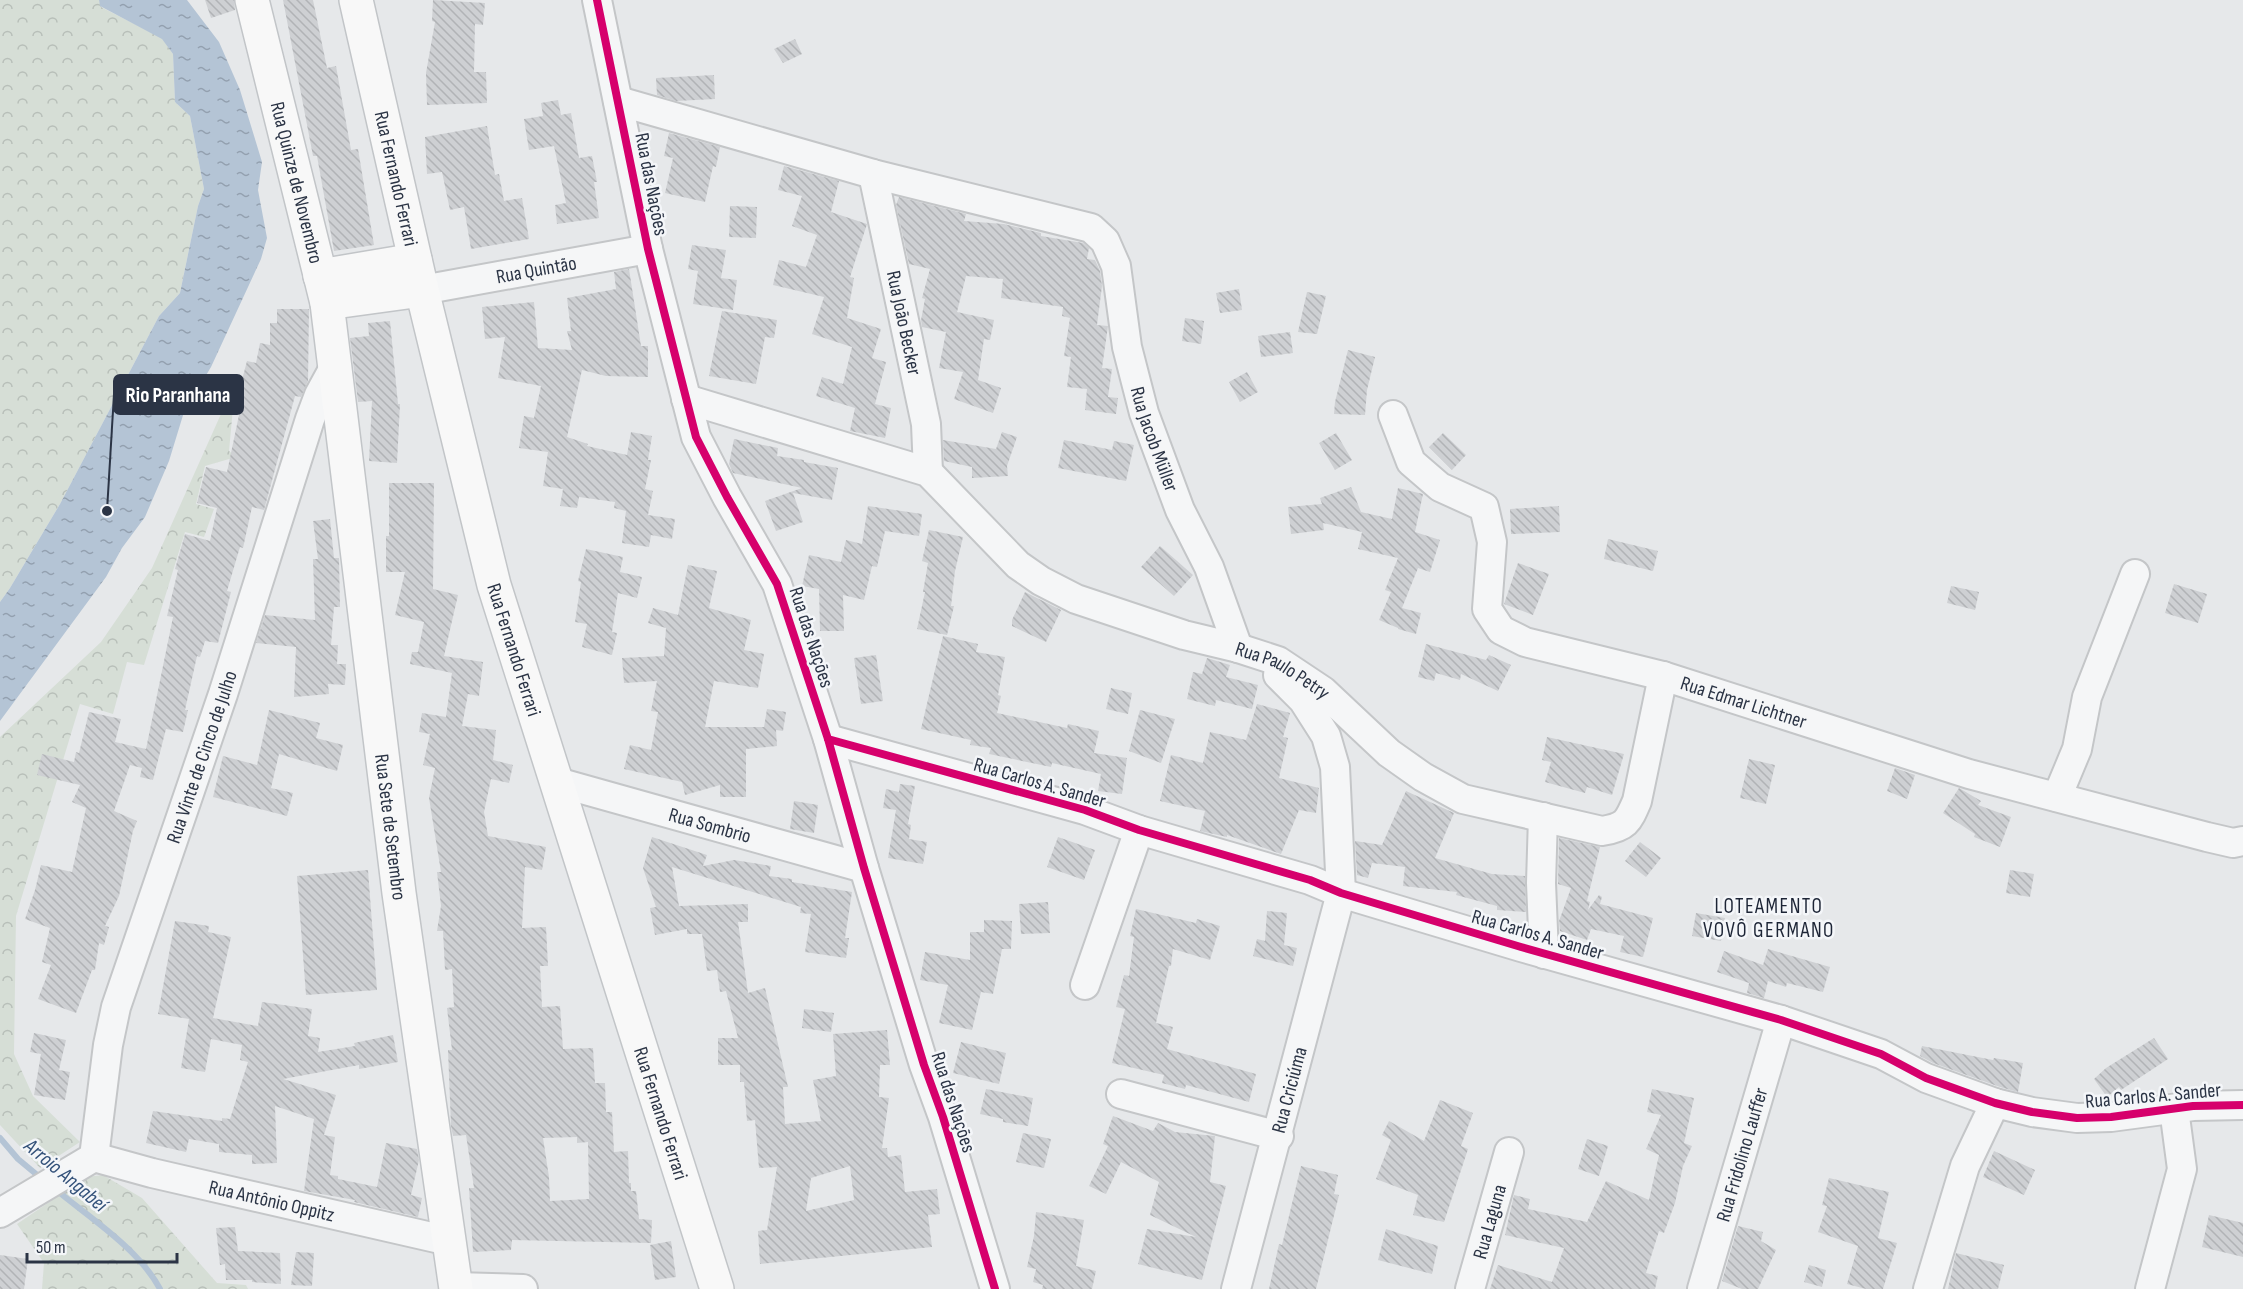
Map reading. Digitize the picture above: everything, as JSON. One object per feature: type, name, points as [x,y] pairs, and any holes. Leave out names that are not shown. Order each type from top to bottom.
[{"type":"main road","name":"Rua Quinze de Novembro","points":[[252,0],[324,289],[336,364]]},
{"type":"main road","name":"Rua Fernando Ferrari","points":[[356,0],[407,277],[494,585],[717,1289]]},
{"type":"main road","points":[[324,289],[407,277]]},
{"type":"main road","name":"Rua Sete de Setembro","points":[[336,364],[399,892],[456,1288]]},
{"type":"street","name":"Rua das Nações","points":[[597,0],[648,249],[696,438],[777,584],[828,739],[864,868],[995,1289]]},
{"type":"street","points":[[618,101],[873,174]]},
{"type":"street","name":"Rua Jacob Müller","points":[[873,174],[1091,228],[1105,241],[1116,266],[1127,347],[1144,413],[1180,510],[1247,651]]},
{"type":"street","name":"Rua João Becker","points":[[873,174],[926,424],[928,472]]},
{"type":"street","name":"Rua Quintão","points":[[407,277],[648,249]]},
{"type":"street","name":"Rua Vinte de Cinco de Julho","points":[[84,1163],[116,1007],[224,694],[310,419],[319,395],[336,364]]},
{"type":"street","points":[[687,399],[928,472]]},
{"type":"street","name":"Rua Edmar Lichtner","points":[[1393,415],[1411,462],[1440,487],[1484,507],[1492,542],[1487,609],[1501,630],[1526,642],[1663,676],[1969,774],[2207,837],[2233,843],[2243,841]]},
{"type":"street","name":"Rua Paulo Petry","points":[[928,472],[1018,566],[1041,581],[1076,599],[1184,635],[1278,661],[1323,691],[1389,753],[1423,777],[1463,799],[1602,831],[1618,829],[1629,820],[1637,801],[1663,676]]},
{"type":"street","points":[[2057,797],[2077,749],[2087,697],[2136,573]]},
{"type":"street","name":"Rua Criciúma","points":[[1236,1289],[1341,893],[1335,767],[1326,736],[1303,700],[1247,651]]},
{"type":"street","name":"Rua Carlos A. Sander","points":[[828,739],[1085,810],[1139,830],[1310,880],[1341,893],[1544,954],[1781,1020],[1881,1054],[1926,1078],[1995,1103],[2032,1112],[2077,1118],[2243,1105]]},
{"type":"street","name":"Rua Sombrio","points":[[557,782],[864,868]]},
{"type":"street","points":[[1543,817],[1541,883],[1544,954]]},
{"type":"street","points":[[1085,985],[1139,830]]},
{"type":"street","name":"Rua Fridolino Lauffer","points":[[1702,1289],[1781,1020]]},
{"type":"street","points":[[1121,1094],[1278,1136]]},
{"type":"street","points":[[1928,1289],[1965,1166],[1995,1103]]},
{"type":"street","points":[[2150,1289],[2178,1191],[2182,1169],[2174,1109]]},
{"type":"street","name":"Rua Laguna","points":[[1470,1289],[1509,1152]]},
{"type":"street","points":[[12,1206],[84,1163]]},
{"type":"street","name":"Rua Antônio Oppitz","points":[[84,1163],[152,1173],[449,1242]]},
{"type":"street","points":[[456,1288],[523,1289]]},
{"type":"green space","points":[[0,0],[99,0],[101,7],[162,38],[173,54],[175,102],[190,116],[204,189],[198,206],[180,293],[159,316],[60,504],[0,602]]},
{"type":"green space","points":[[225,405],[233,408],[229,451],[236,457],[205,466],[196,504],[214,509],[204,537],[185,532],[144,665],[127,662],[113,714],[80,704],[16,916],[14,1054],[33,1096],[80,1142],[40,1168],[0,1125],[0,737],[101,642],[152,568]]},
{"type":"green space","points":[[103,1175],[142,1198],[217,1283],[246,1285],[248,1289],[42,1289],[44,1263],[17,1224],[86,1177]]},
{"type":"water","points":[[99,0],[187,0],[219,42],[240,90],[262,162],[258,190],[267,238],[261,259],[211,367],[184,412],[169,461],[145,517],[122,548],[106,577],[0,721],[0,602],[60,504],[159,316],[180,293],[198,206],[204,189],[190,116],[175,102],[173,54],[162,39],[100,6]]},
{"type":"building","points":[[205,0],[234,0],[235,10],[211,18]]},
{"type":"building","points":[[283,0],[313,0],[327,68],[336,66],[351,150],[358,149],[374,245],[334,251],[317,156],[313,156]]},
{"type":"building","points":[[433,0],[485,3],[483,25],[475,24],[474,72],[486,72],[487,103],[427,105],[426,73],[435,22],[432,21]]},
{"type":"building","points":[[795,39],[802,54],[783,63],[774,49]]},
{"type":"building","points":[[714,75],[715,99],[676,101],[657,95],[656,78]]},
{"type":"building","points":[[558,100],[561,115],[571,113],[579,158],[592,156],[597,182],[594,182],[599,218],[557,224],[555,205],[566,203],[554,146],[529,150],[524,119],[543,116],[541,103]]},
{"type":"building","points":[[487,126],[495,175],[499,174],[504,201],[522,198],[529,239],[471,249],[464,207],[450,210],[442,172],[427,174],[425,137]]},
{"type":"building","points":[[669,133],[720,147],[705,202],[665,193],[673,158],[664,156]]},
{"type":"building","points":[[784,166],[839,181],[831,212],[867,224],[850,277],[854,278],[847,318],[881,329],[872,358],[886,362],[875,404],[891,408],[885,438],[850,431],[855,408],[816,396],[822,377],[843,384],[852,347],[812,334],[824,297],[773,285],[779,260],[806,267],[817,235],[792,226],[802,196],[778,190]]},
{"type":"building","points":[[899,197],[966,214],[964,221],[1004,224],[1041,233],[1041,236],[1083,243],[1089,248],[1087,259],[1095,260],[1100,271],[1102,286],[1097,325],[1108,326],[1102,368],[1112,369],[1108,397],[1118,398],[1116,414],[1085,410],[1087,389],[1067,387],[1071,357],[1064,356],[1070,318],[1062,316],[1063,307],[1001,298],[1003,279],[966,276],[957,312],[994,320],[990,340],[984,339],[978,380],[1001,388],[993,413],[954,399],[963,372],[939,368],[946,332],[922,327],[925,299],[922,298],[930,269],[909,264],[896,205]]},
{"type":"building","points":[[730,206],[757,207],[756,238],[729,237]]},
{"type":"building","points":[[692,245],[726,250],[721,278],[737,280],[733,310],[693,304],[698,271],[688,269]]},
{"type":"building","points":[[629,269],[641,346],[648,346],[648,377],[606,376],[582,370],[567,437],[588,444],[587,446],[627,455],[631,432],[652,436],[648,460],[651,460],[645,489],[653,491],[648,515],[675,519],[672,539],[651,535],[649,547],[622,543],[626,511],[614,508],[615,502],[579,497],[577,508],[560,506],[563,489],[543,486],[548,452],[519,448],[524,416],[534,418],[541,386],[498,378],[505,337],[485,339],[482,307],[534,302],[538,348],[572,350],[567,331],[571,331],[567,298],[616,289],[614,272]]},
{"type":"building","points":[[1239,289],[1242,310],[1220,313],[1216,293]]},
{"type":"building","points":[[1307,292],[1326,296],[1317,334],[1298,332]]},
{"type":"building","points":[[277,309],[309,309],[308,381],[301,397],[295,396],[264,510],[252,507],[243,548],[240,547],[227,591],[231,592],[218,643],[205,641],[200,657],[197,656],[185,710],[188,710],[183,732],[166,729],[153,780],[140,777],[142,768],[130,765],[114,811],[137,821],[119,896],[105,926],[109,927],[104,945],[99,943],[95,970],[92,970],[76,1013],[38,999],[51,965],[42,962],[50,928],[25,919],[41,865],[72,872],[86,808],[72,802],[80,785],[37,775],[42,754],[74,762],[76,752],[79,753],[89,712],[121,719],[115,742],[146,749],[173,617],[167,616],[178,570],[175,569],[185,534],[210,541],[217,508],[197,503],[206,467],[227,472],[243,396],[238,395],[247,361],[256,363],[260,343],[270,345],[270,323],[277,323]]},
{"type":"building","points":[[722,311],[777,320],[774,338],[765,337],[756,384],[709,376]]},
{"type":"building","points":[[1185,318],[1204,321],[1201,344],[1182,341]]},
{"type":"building","points":[[390,321],[398,404],[400,404],[397,463],[369,461],[372,401],[358,402],[350,338],[369,336],[368,323]]},
{"type":"building","points":[[1290,332],[1293,353],[1261,357],[1258,336]]},
{"type":"building","points":[[1348,350],[1375,357],[1367,390],[1365,415],[1334,414]]},
{"type":"building","points":[[1247,372],[1258,392],[1240,402],[1229,382]]},
{"type":"building","points":[[1002,432],[1017,437],[1007,466],[1008,476],[972,478],[972,467],[944,461],[943,440],[996,449]]},
{"type":"building","points":[[1336,433],[1352,460],[1335,470],[1319,443]]},
{"type":"building","points":[[1443,433],[1466,455],[1452,470],[1429,447]]},
{"type":"building","points":[[734,439],[778,448],[777,456],[838,468],[832,500],[793,493],[803,522],[776,531],[765,501],[802,488],[733,473],[729,464]]},
{"type":"building","points":[[1064,440],[1112,450],[1114,441],[1134,445],[1126,481],[1058,468]]},
{"type":"building","points":[[389,483],[434,483],[433,589],[458,595],[444,656],[483,662],[479,696],[468,694],[462,726],[496,730],[493,760],[513,765],[509,783],[491,779],[484,812],[488,836],[546,847],[542,870],[525,867],[522,928],[546,927],[548,966],[540,966],[542,1007],[560,1006],[563,1049],[593,1048],[595,1083],[605,1083],[606,1112],[612,1112],[614,1152],[628,1151],[631,1191],[636,1191],[639,1219],[652,1220],[651,1243],[512,1240],[511,1250],[473,1252],[469,1188],[474,1188],[466,1135],[453,1136],[451,1126],[448,1050],[452,1050],[447,1008],[454,1007],[452,969],[445,970],[443,931],[437,931],[441,906],[437,872],[441,872],[429,798],[435,768],[423,765],[430,734],[419,732],[422,713],[446,717],[452,673],[410,664],[412,652],[418,652],[424,622],[395,615],[405,572],[386,572],[386,536],[389,536]],"holes":[[[577,1137],[577,1143],[588,1142],[589,1199],[550,1201],[543,1138]]]},
{"type":"building","points":[[1351,487],[1361,512],[1392,519],[1398,488],[1423,494],[1415,532],[1440,540],[1430,572],[1418,568],[1402,608],[1421,613],[1416,634],[1379,620],[1391,592],[1385,590],[1398,558],[1358,549],[1362,532],[1323,523],[1324,530],[1291,534],[1288,507],[1322,504],[1320,498]]},
{"type":"building","points":[[868,506],[922,514],[919,536],[885,531],[877,567],[872,566],[864,600],[843,595],[844,631],[820,631],[819,589],[802,586],[809,555],[841,562],[846,540],[862,544]]},
{"type":"building","points":[[1559,506],[1560,532],[1511,534],[1510,509]]},
{"type":"building","points":[[330,519],[334,558],[339,558],[340,607],[334,607],[331,645],[338,645],[337,664],[346,664],[345,685],[328,684],[329,694],[294,697],[296,647],[256,643],[265,615],[315,620],[313,559],[318,559],[313,521]]},
{"type":"building","points":[[929,530],[963,537],[955,571],[951,606],[954,606],[947,635],[917,629],[925,592],[923,592],[928,563],[922,561]]},
{"type":"building","points":[[1608,539],[1658,551],[1653,571],[1604,559]]},
{"type":"building","points":[[1160,546],[1193,575],[1174,596],[1141,567]]},
{"type":"building","points":[[586,549],[623,557],[620,572],[642,577],[637,598],[618,593],[612,632],[617,633],[612,655],[582,647],[587,624],[575,622],[581,582],[578,581]]},
{"type":"building","points":[[1518,563],[1549,574],[1533,615],[1504,604]]},
{"type":"building","points":[[688,565],[717,571],[709,608],[751,620],[744,650],[764,654],[758,688],[714,681],[705,727],[764,727],[767,709],[786,712],[783,731],[776,730],[777,746],[746,749],[746,797],[720,797],[720,785],[685,795],[682,782],[624,769],[630,745],[651,750],[658,712],[651,711],[657,681],[624,683],[622,658],[664,656],[666,628],[648,623],[653,608],[678,615]]},
{"type":"building","points":[[2174,584],[2207,594],[2198,623],[2165,613]]},
{"type":"building","points":[[1951,586],[1979,592],[1975,610],[1947,603]]},
{"type":"building","points":[[1025,592],[1061,610],[1046,642],[1012,626],[1012,620]]},
{"type":"building","points":[[943,636],[978,644],[976,652],[1005,657],[997,713],[1067,728],[1068,724],[1099,731],[1094,753],[1127,758],[1122,794],[1098,791],[1101,774],[1052,763],[1051,767],[989,754],[991,748],[970,745],[971,740],[921,729]]},
{"type":"building","points":[[1426,644],[1486,660],[1489,655],[1511,665],[1498,691],[1461,674],[1460,680],[1436,673],[1434,681],[1418,677]]},
{"type":"building","points":[[876,655],[883,701],[861,704],[854,658]]},
{"type":"building","points":[[1207,658],[1230,665],[1226,677],[1258,685],[1252,709],[1216,700],[1215,706],[1187,699],[1193,672],[1202,674]]},
{"type":"building","points":[[1111,688],[1132,693],[1128,714],[1106,709]]},
{"type":"building","points":[[1257,704],[1290,713],[1283,737],[1288,738],[1279,778],[1319,788],[1316,813],[1299,810],[1281,854],[1227,835],[1227,837],[1200,831],[1205,811],[1160,801],[1171,755],[1203,763],[1210,732],[1246,740]]},
{"type":"building","points":[[269,710],[320,723],[316,738],[343,745],[337,771],[279,754],[271,788],[293,793],[287,816],[213,797],[223,756],[257,765]]},
{"type":"building","points":[[1140,710],[1175,719],[1161,763],[1129,751]]},
{"type":"building","points":[[1547,737],[1624,754],[1612,795],[1587,787],[1585,793],[1545,782],[1551,762],[1542,760]]},
{"type":"building","points":[[1749,759],[1775,765],[1766,804],[1740,798]]},
{"type":"building","points":[[1895,768],[1915,775],[1907,799],[1887,791]]},
{"type":"building","points":[[900,784],[915,786],[908,824],[911,825],[909,839],[927,842],[923,864],[888,858],[896,810],[883,808],[886,789],[899,792]]},
{"type":"building","points":[[1959,788],[1981,801],[1978,805],[2011,817],[2000,847],[1974,837],[1975,834],[1943,813]]},
{"type":"building","points":[[1406,791],[1454,813],[1435,858],[1492,874],[1525,876],[1526,912],[1497,910],[1497,906],[1456,895],[1457,892],[1403,886],[1405,867],[1372,863],[1368,878],[1357,875],[1355,841],[1382,845]]},
{"type":"building","points":[[794,801],[818,805],[814,833],[790,829]]},
{"type":"building","points":[[652,837],[707,855],[703,866],[734,860],[771,866],[769,876],[852,892],[845,938],[849,938],[846,958],[805,952],[811,914],[800,913],[801,907],[672,867],[679,906],[748,904],[748,922],[738,922],[748,993],[765,988],[788,1087],[783,1087],[785,1124],[821,1121],[813,1080],[836,1076],[833,1034],[887,1030],[890,1065],[880,1065],[879,1097],[889,1098],[882,1148],[887,1148],[888,1157],[901,1155],[905,1192],[937,1189],[940,1214],[928,1215],[932,1247],[760,1264],[758,1231],[767,1230],[777,1167],[759,1168],[755,1120],[747,1121],[744,1082],[740,1082],[740,1065],[718,1065],[718,1038],[738,1038],[726,991],[720,992],[717,970],[707,971],[702,934],[687,934],[687,929],[655,935],[650,908],[656,907],[643,868]],"holes":[[[850,1166],[854,1200],[806,1211],[811,1178]]]},
{"type":"building","points":[[1058,837],[1095,850],[1084,880],[1047,867]]},
{"type":"building","points":[[1559,838],[1600,847],[1587,901],[1590,902],[1588,910],[1599,895],[1602,897],[1600,904],[1653,918],[1643,957],[1620,952],[1624,936],[1591,929],[1587,940],[1560,931],[1559,921],[1571,888],[1558,884]]},
{"type":"building","points":[[1640,842],[1661,858],[1646,877],[1625,861]]},
{"type":"building","points":[[368,870],[377,990],[306,995],[297,876]]},
{"type":"building","points":[[2010,870],[2034,874],[2030,897],[2006,893]]},
{"type":"building","points":[[1048,902],[1050,933],[1021,934],[1019,904]]},
{"type":"building","points":[[1136,909],[1196,923],[1197,919],[1220,926],[1210,960],[1173,949],[1171,966],[1169,966],[1156,1023],[1173,1027],[1167,1049],[1256,1074],[1249,1102],[1186,1085],[1185,1089],[1162,1083],[1164,1075],[1112,1063],[1125,1009],[1116,1007],[1124,975],[1129,976],[1134,937],[1130,936]]},
{"type":"building","points":[[1267,911],[1287,913],[1284,945],[1297,948],[1293,966],[1253,956],[1257,939],[1265,941]]},
{"type":"building","points":[[1696,913],[1725,918],[1721,941],[1692,936]]},
{"type":"building","points":[[984,920],[1012,921],[1011,949],[1002,949],[993,994],[981,992],[972,1030],[939,1023],[948,985],[920,980],[925,952],[970,960],[970,932],[984,932]]},
{"type":"building","points":[[175,921],[209,926],[208,932],[231,937],[213,1018],[258,1026],[262,1002],[312,1009],[308,1036],[320,1038],[318,1052],[355,1046],[354,1043],[393,1035],[398,1062],[359,1069],[359,1065],[283,1079],[336,1095],[324,1135],[335,1137],[330,1175],[338,1176],[338,1179],[377,1187],[386,1143],[417,1149],[419,1160],[411,1195],[422,1198],[418,1217],[354,1202],[355,1200],[304,1191],[314,1119],[275,1106],[277,1163],[252,1164],[252,1155],[219,1152],[219,1144],[189,1139],[186,1152],[146,1143],[153,1111],[222,1121],[222,1118],[230,1119],[248,1062],[240,1060],[242,1045],[211,1039],[205,1072],[181,1068],[189,1019],[158,1014]]},
{"type":"building","points":[[1768,949],[1830,967],[1823,992],[1787,983],[1786,987],[1768,981],[1764,998],[1747,993],[1749,983],[1717,972],[1724,951],[1763,965]]},
{"type":"building","points":[[804,1009],[834,1013],[831,1032],[802,1028]]},
{"type":"building","points":[[34,1033],[66,1040],[59,1070],[70,1072],[65,1100],[34,1095],[41,1054],[30,1052]]},
{"type":"building","points":[[2154,1038],[2168,1059],[2121,1090],[2119,1087],[2107,1097],[2094,1079],[2106,1068]]},
{"type":"building","points":[[961,1042],[1006,1053],[999,1084],[953,1073]]},
{"type":"building","points":[[1922,1046],[1993,1060],[1994,1058],[2023,1063],[2018,1092],[1933,1063],[1920,1056]]},
{"type":"building","points":[[986,1089],[1033,1098],[1028,1126],[1003,1122],[1003,1119],[980,1114]]},
{"type":"building","points":[[1652,1089],[1694,1098],[1684,1143],[1692,1146],[1683,1166],[1675,1203],[1664,1233],[1659,1231],[1646,1273],[1658,1276],[1655,1289],[1490,1289],[1498,1265],[1552,1282],[1564,1248],[1505,1235],[1514,1195],[1530,1199],[1528,1209],[1587,1222],[1606,1181],[1649,1200],[1659,1155],[1646,1149],[1661,1115],[1647,1112]]},
{"type":"building","points":[[1440,1100],[1473,1113],[1461,1146],[1468,1149],[1444,1222],[1413,1215],[1418,1195],[1376,1179],[1391,1140],[1382,1135],[1389,1121],[1424,1141]]},
{"type":"building","points":[[1113,1116],[1153,1131],[1158,1123],[1175,1132],[1215,1136],[1210,1182],[1226,1186],[1202,1280],[1138,1264],[1147,1229],[1196,1237],[1150,1215],[1159,1182],[1121,1162],[1106,1194],[1089,1186],[1108,1146],[1103,1144]]},
{"type":"building","points":[[1023,1133],[1051,1139],[1044,1168],[1016,1162]]},
{"type":"building","points":[[1587,1139],[1608,1146],[1599,1176],[1578,1169]]},
{"type":"building","points":[[1994,1151],[2035,1170],[2024,1195],[1983,1177]]},
{"type":"building","points":[[1301,1166],[1338,1175],[1334,1194],[1339,1195],[1316,1289],[1269,1289],[1279,1244],[1282,1245]]},
{"type":"building","points":[[1829,1178],[1889,1192],[1878,1238],[1897,1243],[1883,1289],[1866,1289],[1847,1284],[1858,1246],[1818,1232],[1827,1206],[1822,1205]]},
{"type":"building","points":[[1036,1212],[1084,1220],[1076,1266],[1096,1271],[1092,1289],[1042,1289],[1043,1285],[1033,1282],[1036,1269],[1027,1267],[1034,1236]]},
{"type":"building","points":[[2209,1215],[2243,1223],[2243,1257],[2202,1247]]},
{"type":"building","points":[[1738,1226],[1763,1232],[1761,1241],[1776,1250],[1758,1289],[1742,1289],[1722,1281]]},
{"type":"building","points":[[235,1227],[238,1251],[280,1253],[281,1284],[252,1282],[252,1280],[226,1280],[225,1264],[220,1265],[216,1228]]},
{"type":"building","points":[[1386,1229],[1438,1246],[1432,1274],[1378,1260]]},
{"type":"building","points":[[671,1241],[676,1277],[655,1280],[650,1245]]},
{"type":"building","points":[[296,1252],[314,1253],[312,1286],[291,1285]]},
{"type":"building","points":[[1956,1253],[2004,1265],[1998,1289],[1948,1289]]},
{"type":"building","points":[[0,1255],[28,1259],[24,1289],[0,1289]]},
{"type":"building","points":[[1809,1265],[1826,1270],[1822,1287],[1804,1282]]},
{"type":"waterway","name":"Arroio Angabeí","points":[[0,1138],[18,1159],[42,1179]]},
{"type":"waterway","name":"Arroio Angabeí","points":[[55,1189],[127,1247],[151,1274],[160,1289]]},
{"type":"cycle path","points":[[597,0],[648,249],[696,437],[727,497],[777,584],[828,739],[864,868],[995,1289]]},
{"type":"cycle path","points":[[828,739],[1085,810],[1139,830],[1310,880],[1341,893],[1521,947],[1781,1020],[1881,1054],[1926,1078],[1995,1103],[2032,1112],[2077,1118],[2111,1117],[2193,1106],[2243,1105]]},
{"type":"place","name":"Rio Paranhana","points":[[107,511]]},
{"type":"district","name":"LOTEAMENTO VOVÔ GERMANO","points":[[1769,918]]}]
